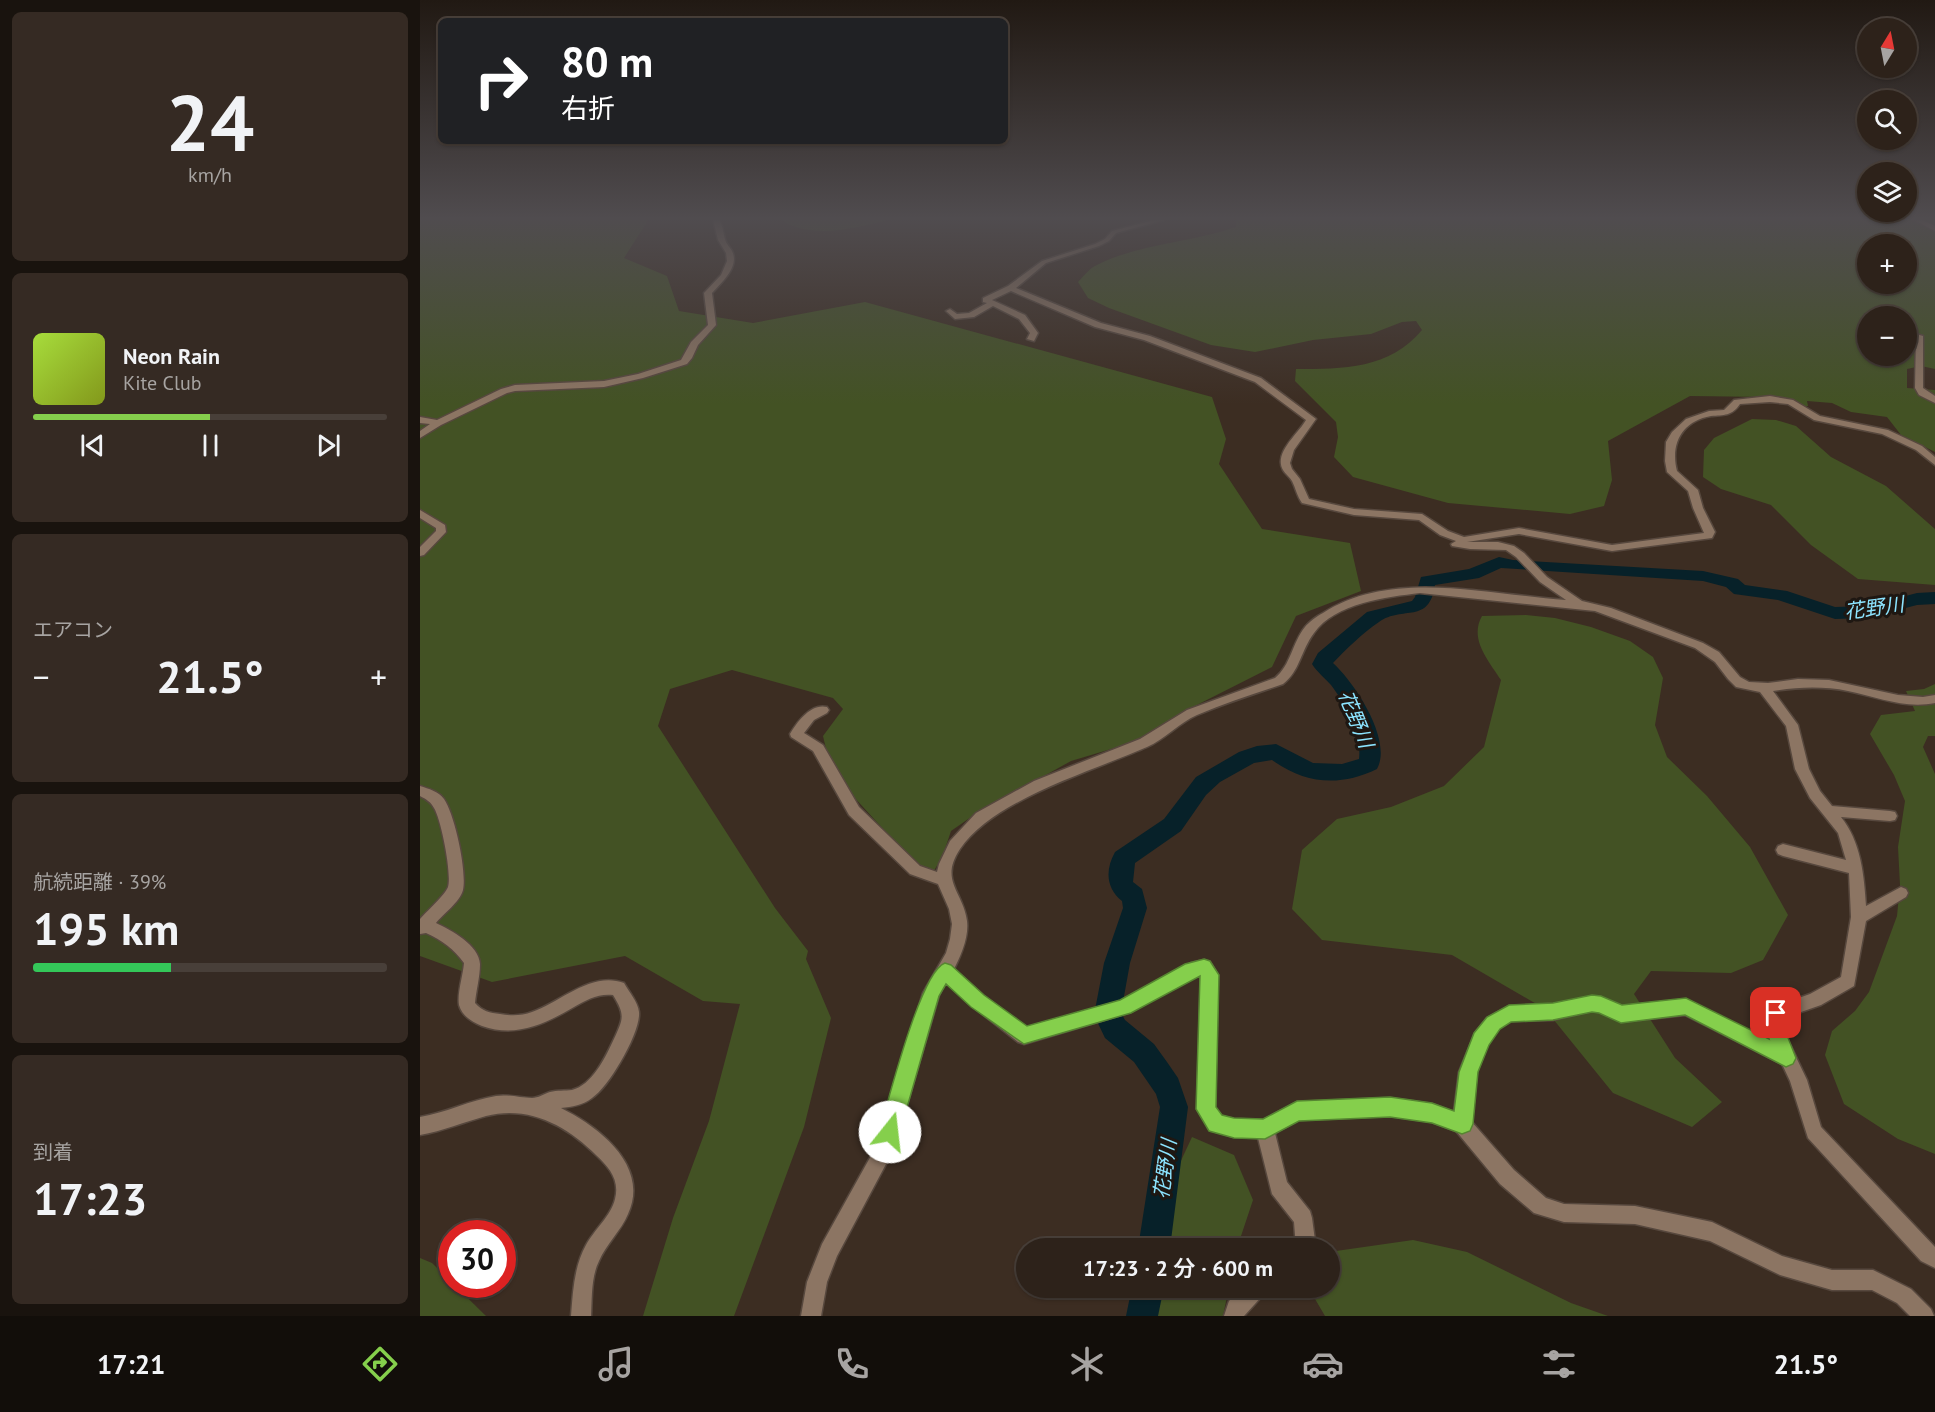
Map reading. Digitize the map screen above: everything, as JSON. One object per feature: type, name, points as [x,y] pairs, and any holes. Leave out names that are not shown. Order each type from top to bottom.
[{"type":"street","points":[[420,435],[438,423],[504,390],[604,384],[640,376],[684,362],[694,344],[712,325],[708,293],[718,281]]},
{"type":"street","points":[[1019,281],[1011,288],[986,300],[1022,317],[1034,333],[1031,339]]},
{"type":"street","points":[[1011,288],[1098,325],[1147,338],[1258,380],[1311,419],[1287,454],[1285,461],[1298,483],[1300,495],[1306,501],[1354,512],[1422,517],[1444,533],[1463,540],[1519,531],[1612,548],[1708,537],[1710,532],[1698,508],[1693,490],[1672,472],[1669,444],[1675,433],[1698,418],[1728,411],[1737,402],[1782,400],[1817,418],[1885,432],[1919,448],[1935,462]]},
{"type":"street","points":[[950,311],[955,317],[963,318],[992,304]]},
{"type":"street","points":[[1919,336],[1919,388],[1922,393],[1935,400]]},
{"type":"street","points":[[420,420],[438,423]]},
{"type":"street","points":[[420,513],[437,523],[441,527],[441,532],[420,553]]},
{"type":"street","points":[[1408,517],[1434,534],[1454,543],[1475,548],[1503,546],[1517,552],[1533,571],[1578,603],[1614,613],[1695,643],[1716,656],[1734,680],[1747,686],[1764,688],[1798,683],[1837,685],[1895,698],[1919,701],[1935,699]]},
{"type":"street","points":[[811,1316],[817,1282],[829,1251],[885,1149],[931,993],[953,955],[960,924],[957,909],[943,880],[946,864],[956,845],[981,817],[1039,785],[1146,742],[1191,713],[1279,681],[1288,674],[1309,630],[1327,615],[1374,595],[1420,590],[1565,604],[1578,603]]},
{"type":"street","points":[[1764,688],[1792,725],[1802,769],[1828,811],[1844,831],[1856,868],[1859,917],[1848,981],[1815,999],[1776,1013],[1775,1030],[1798,1080],[1814,1132],[1882,1207],[1928,1254],[1935,1258]]},
{"type":"street","points":[[823,710],[809,717],[796,734],[818,748],[854,811],[915,870],[943,880]]},
{"type":"street","points":[[420,791],[435,797],[446,815],[456,880],[455,891],[422,927],[442,932],[464,948],[472,962],[467,1002],[470,1010],[480,1018],[510,1023],[530,1021],[594,990],[611,986],[618,988],[630,1008],[631,1016],[610,1066],[591,1088],[578,1097],[548,1099],[536,1107]]},
{"type":"street","points":[[1828,811],[1890,816]]},
{"type":"street","points":[[1783,850],[1856,868]]},
{"type":"street","points":[[1859,917],[1901,893]]},
{"type":"street","points":[[945,971],[978,1001],[1024,1036],[1125,1007],[1191,970],[1204,967],[1210,975],[1206,1109],[1216,1124],[1234,1128],[1265,1129],[1297,1111],[1390,1107],[1432,1113],[1462,1124],[1507,1177],[1541,1206],[1564,1213],[1635,1215],[1712,1233],[1780,1265],[1832,1280],[1873,1280],[1904,1296],[1924,1316]]},
{"type":"street","points":[[1462,1124],[1468,1072],[1481,1039],[1493,1023],[1509,1014],[1553,1012],[1592,1004],[1601,1005],[1621,1014],[1686,1007],[1786,1058]]},
{"type":"street","points":[[420,1126],[436,1124],[494,1105],[516,1103],[536,1107],[579,1126],[616,1162],[624,1173],[624,1199],[591,1256],[583,1279],[581,1316]]},
{"type":"street","points":[[1265,1129],[1279,1187],[1303,1218],[1305,1238]]},
{"type":"street","points":[[1234,1316],[1236,1308],[1246,1298]]},
{"type":"green space","points":[[420,281],[669,281],[679,311],[753,323],[865,302],[1212,397],[1226,439],[1219,464],[1262,529],[1350,543],[1361,591],[1296,616],[1272,667],[1187,710],[1148,738],[1071,761],[974,815],[951,831],[942,858],[933,872],[915,864],[831,770],[823,736],[843,709],[833,698],[732,670],[670,689],[658,726],[775,908],[808,951],[806,959],[831,1018],[804,1127],[734,1316],[643,1316],[673,1218],[709,1121],[740,1004],[703,1001],[625,956],[492,982],[420,956]]},
{"type":"green space","points":[[1079,281],[1857,281],[1857,294],[1917,294],[1917,281],[1935,281],[1935,369],[1921,366],[1907,369],[1907,388],[1935,390],[1935,452],[1901,435],[1887,417],[1851,412],[1832,403],[1807,401],[1808,406],[1801,407],[1768,397],[1690,396],[1608,441],[1612,480],[1604,506],[1570,514],[1448,503],[1353,477],[1334,457],[1338,437],[1336,422],[1295,381],[1296,369],[1348,367],[1365,364],[1395,353],[1422,330],[1416,321],[1402,322],[1371,334],[1313,340],[1255,352],[1211,345],[1109,308],[1088,298]]},
{"type":"green space","points":[[1752,419],[1776,420],[1796,426],[1831,457],[1886,486],[1935,529],[1935,585],[1858,579],[1811,545],[1771,505],[1721,489],[1703,477],[1704,450],[1714,438]]},
{"type":"green space","points":[[1526,615],[1555,618],[1591,627],[1630,641],[1653,657],[1663,678],[1655,725],[1667,757],[1707,796],[1750,847],[1788,915],[1763,960],[1731,973],[1651,971],[1634,994],[1675,1058],[1722,1102],[1692,1127],[1613,1093],[1545,1009],[1452,955],[1322,940],[1292,909],[1302,850],[1337,819],[1391,807],[1444,786],[1484,747],[1501,680],[1482,649],[1478,633],[1479,625],[1482,616]]},
{"type":"green space","points":[[1935,684],[1935,736],[1928,736],[1923,747],[1935,774],[1935,1154],[1898,1139],[1844,1104],[1825,1055],[1832,1031],[1855,1011],[1869,992],[1897,916],[1900,885],[1898,847],[1905,801],[1894,775],[1870,734],[1881,715],[1915,711],[1906,691],[1924,689]]},
{"type":"green space","points":[[1192,1137],[1234,1155],[1253,1200],[1240,1238],[1169,1238],[1179,1165]]},
{"type":"green space","points":[[1413,1240],[1467,1252],[1571,1303],[1608,1316],[1325,1316],[1314,1298],[1340,1298],[1340,1250]]},
{"type":"green space","points":[[420,1258],[432,1263],[438,1269],[438,1298],[468,1298],[486,1316],[420,1316]]},
{"type":"green space","points":[[1158,1298],[1227,1298],[1223,1316],[1154,1316]]},
{"type":"waterway","name":"花野川","points":[[1156,1238],[1174,1107],[1168,1088],[1144,1053],[1115,1029],[1107,1015],[1117,963],[1135,908],[1133,896],[1121,886],[1123,859],[1163,834],[1173,825],[1204,783],[1234,763],[1246,758],[1276,752],[1295,765],[1323,773],[1352,770],[1369,763],[1370,752],[1363,724],[1348,696],[1322,664],[1325,658],[1374,616],[1418,605],[1424,599],[1427,581],[1473,574],[1499,562],[1513,565],[1703,576],[1732,583],[1740,590],[1781,595],[1835,613],[1867,612],[1917,599],[1935,598]]},
{"type":"waterway","name":"花野川","points":[[1142,1316],[1146,1298]]},
{"type":"route","points":[[890,1132],[931,993],[945,971],[978,1001],[1024,1036],[1125,1007],[1191,970],[1204,967],[1210,975],[1206,1109],[1216,1124],[1234,1128],[1265,1129],[1297,1111],[1390,1107],[1432,1113],[1462,1124],[1468,1072],[1481,1039],[1493,1023],[1509,1014],[1529,1015],[1592,1004],[1601,1005],[1621,1014],[1686,1007],[1786,1058],[1775,1030],[1776,1013]]}]
